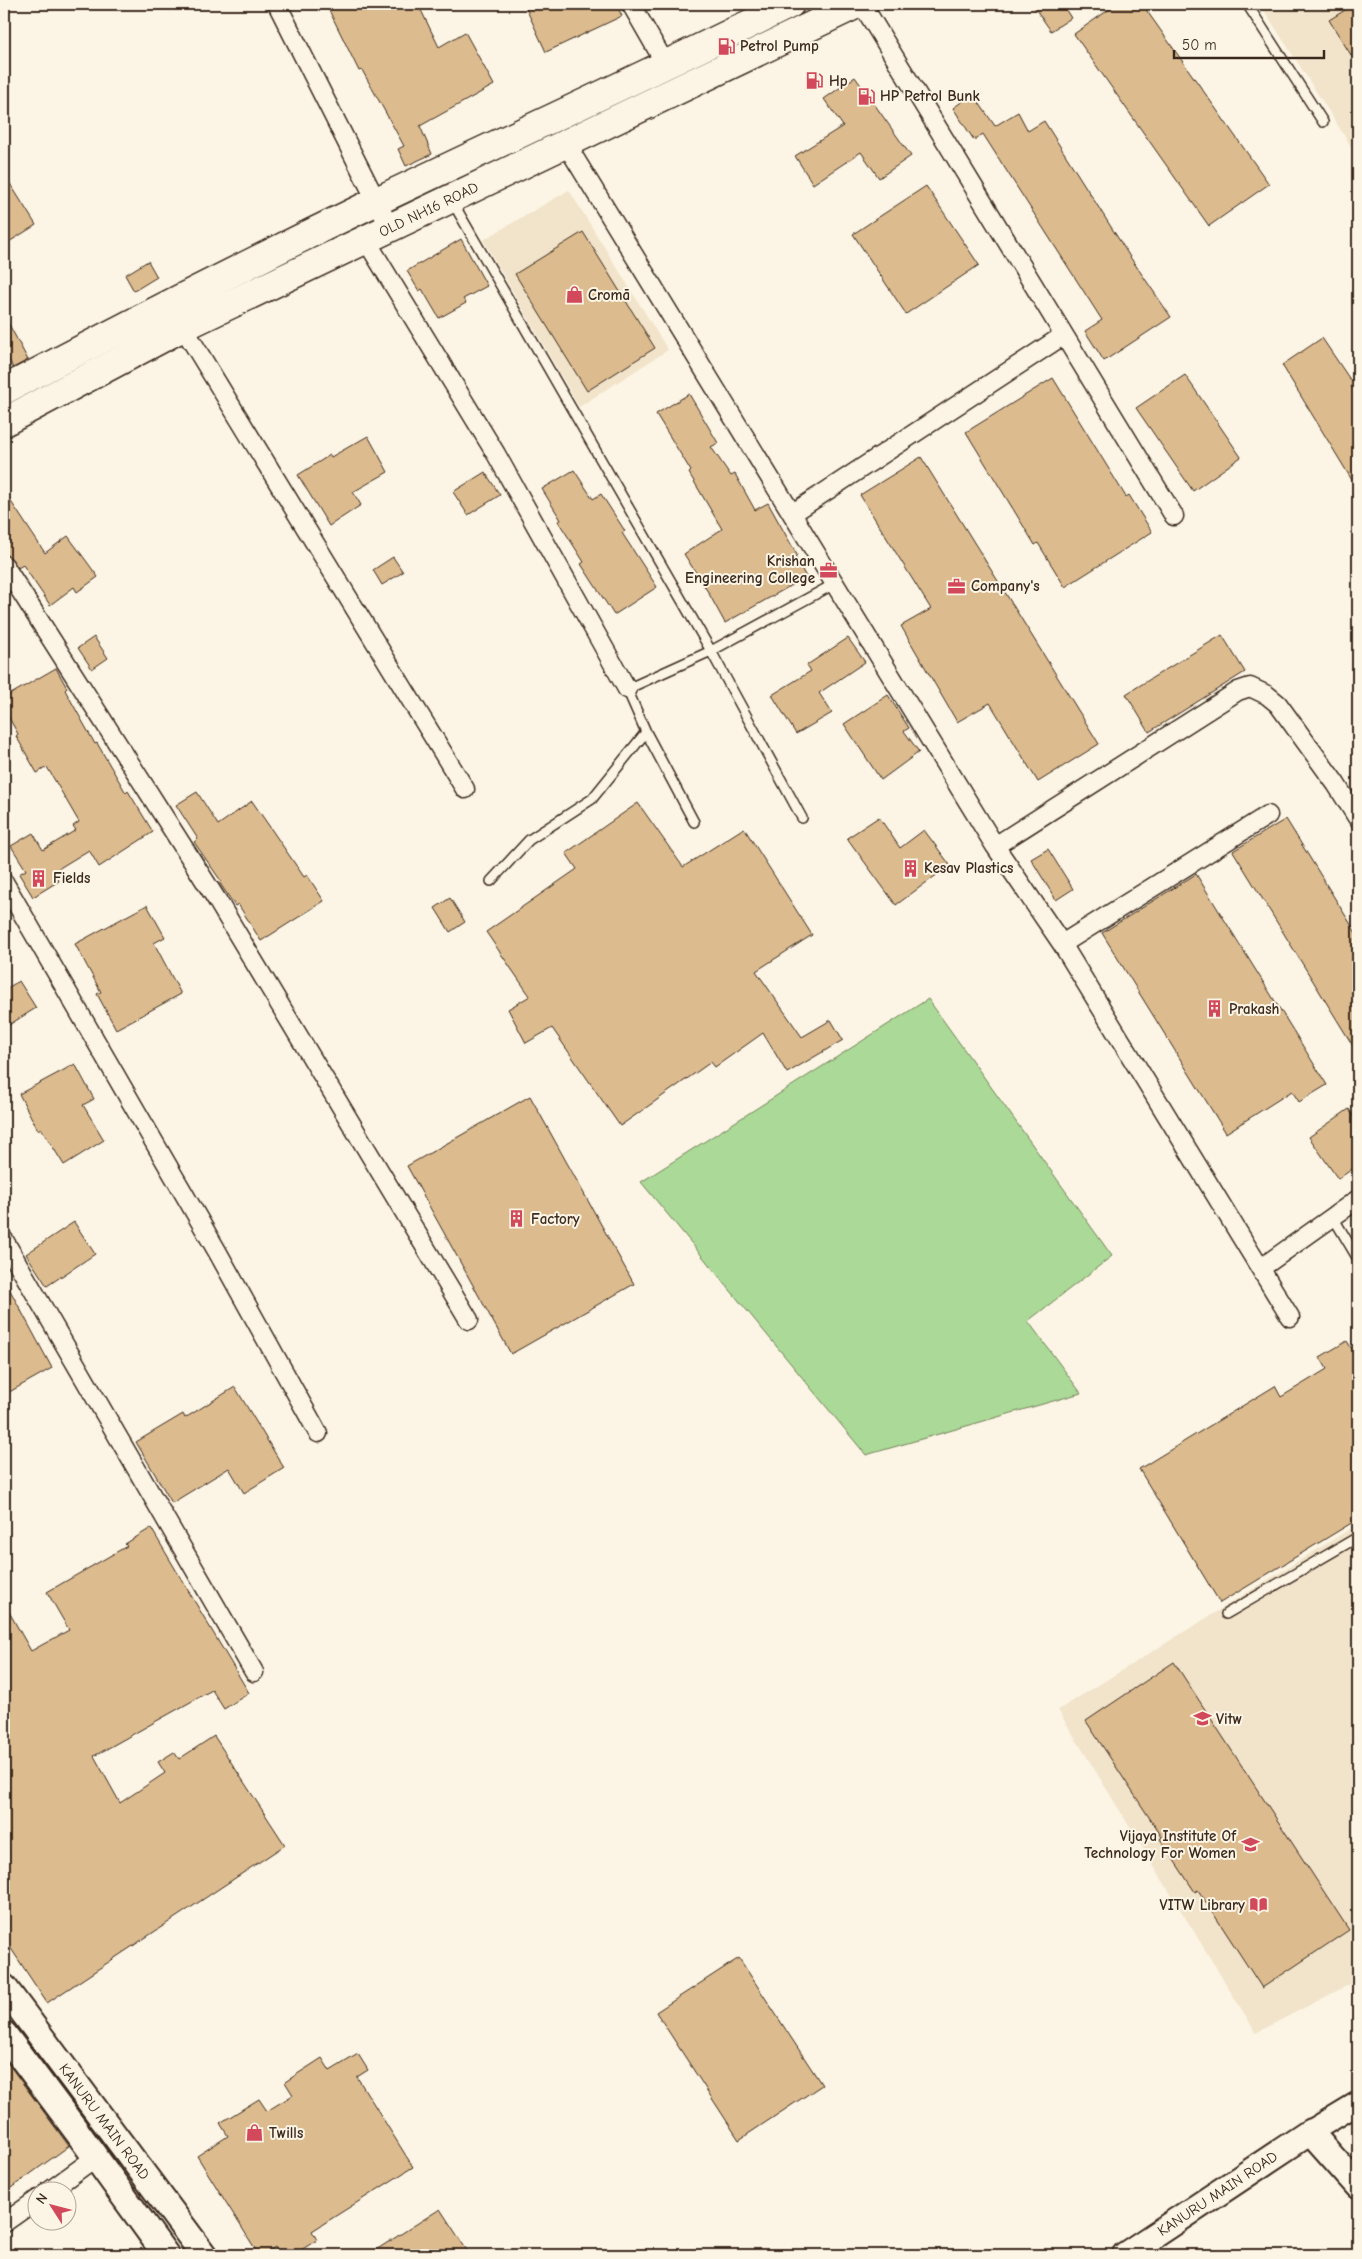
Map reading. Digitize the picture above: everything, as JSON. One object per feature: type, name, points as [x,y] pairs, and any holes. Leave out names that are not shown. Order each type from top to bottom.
[{"type":"main road","name":"OLD NH16 ROAD","points":[[4,390],[161,308],[377,201],[666,65],[790,4]]},
{"type":"main road","name":"OLD NH16 ROAD","points":[[4,422],[183,327],[857,4]]},
{"type":"main road","name":"KANURU MAIN ROAD","points":[[4,1987],[204,2255]]},
{"type":"main road","name":"KANURU MAIN ROAD","points":[[4,2034],[166,2255]]},
{"type":"main road","name":"KANURU MAIN ROAD","points":[[1125,2255],[1310,2132]]},
{"type":"main road","points":[[1310,2132],[1358,2186]]},
{"type":"street","points":[[278,4],[377,201],[378,234],[496,454],[627,689]]},
{"type":"street","points":[[631,4],[666,65]]},
{"type":"street","points":[[862,4],[1174,516]]},
{"type":"street","points":[[566,144],[995,846],[1062,944],[1290,1317]]},
{"type":"street","points":[[183,327],[465,789]]},
{"type":"street","points":[[793,513],[1064,335]]},
{"type":"street","points":[[4,565],[217,900],[469,1320]]},
{"type":"street","points":[[995,846],[1238,690],[1250,687],[1267,695],[1278,704],[1336,784],[1358,818]]},
{"type":"street","points":[[1062,944],[1268,815]]},
{"type":"street","points":[[4,882],[217,1251],[318,1433]]},
{"type":"street","points":[[1261,1268],[1358,1200]]},
{"type":"street","points":[[4,1240],[254,1672]]},
{"type":"street","points":[[1310,2132],[1358,2103]]},
{"type":"street","points":[[62,2182],[96,2157]]},
{"type":"street","points":[[4,2223],[28,2206]]},
{"type":"lane","points":[[1247,4],[1323,122]]},
{"type":"lane","points":[[451,199],[711,651],[802,818]]},
{"type":"lane","points":[[694,822],[646,732],[627,689],[711,651],[836,583]]},
{"type":"lane","points":[[491,881],[529,840],[592,799],[646,732]]},
{"type":"lane","points":[[1332,1217],[1358,1259]]},
{"type":"lane","points":[[1226,1614],[1358,1537]]},
{"type":"shaded area","points":[[1260,4],[1358,4],[1358,157]]},
{"type":"shaded area","name":"Cromā","points":[[569,190],[668,350],[579,407],[483,240]]},
{"type":"shaded area","name":"Vijaya Institute Of Technology For Women","points":[[1358,1524],[1358,1980],[1256,2033],[1058,1710]]},
{"type":"green space","points":[[928,999],[1112,1256],[1028,1321],[1081,1393],[866,1455],[641,1182]]},
{"type":"building","points":[[326,4],[418,4],[439,47],[465,32],[494,85],[420,126],[432,154],[406,166],[398,149],[404,146],[362,70],[359,71]]},
{"type":"building","points":[[524,4],[616,4],[622,16],[546,52]]},
{"type":"building","points":[[1032,4],[1062,4],[1071,18],[1051,31]]},
{"type":"building","points":[[1117,4],[1142,4],[1269,184],[1209,226],[1074,34]]},
{"type":"building","points":[[1358,4],[1358,66],[1329,20]]},
{"type":"building","points":[[855,77],[911,156],[879,178],[861,152],[813,184],[795,156],[843,126],[824,99]]},
{"type":"building","points":[[973,94],[995,126],[1018,112],[1028,131],[1044,121],[1130,257],[1171,317],[1104,361],[1085,331],[1102,320],[983,134],[974,140],[953,108]]},
{"type":"building","points":[[4,174],[36,225],[4,245]]},
{"type":"building","points":[[926,186],[979,265],[906,314],[853,234]]},
{"type":"building","points":[[583,232],[655,348],[587,391],[515,274]]},
{"type":"building","points":[[461,239],[487,286],[463,299],[466,303],[439,318],[422,289],[419,291],[407,271]]},
{"type":"building","points":[[148,261],[157,277],[134,291],[125,275]]},
{"type":"building","points":[[4,315],[28,360],[13,368],[4,350]]},
{"type":"building","points":[[1322,338],[1353,384],[1351,386],[1358,396],[1358,490],[1282,365]]},
{"type":"building","points":[[1185,375],[1241,457],[1193,491],[1136,408]]},
{"type":"building","points":[[1053,378],[1126,497],[1129,495],[1152,532],[1065,587],[1038,543],[1035,545],[966,432]]},
{"type":"building","points":[[689,394],[718,443],[711,447],[731,476],[735,474],[755,510],[768,503],[797,555],[795,557],[806,577],[725,623],[684,554],[722,529],[689,473],[691,471],[656,414]]},
{"type":"building","points":[[368,436],[388,472],[353,492],[361,505],[329,526],[298,475],[330,455],[331,457]]},
{"type":"building","points":[[921,457],[1099,744],[1038,782],[990,703],[957,722],[901,626],[931,609],[860,495]]},
{"type":"building","points":[[574,470],[593,499],[601,494],[625,531],[622,533],[657,587],[614,615],[581,564],[584,562],[558,521],[561,520],[542,489]]},
{"type":"building","points":[[485,472],[500,495],[468,515],[453,492]]},
{"type":"building","points":[[4,491],[45,553],[68,536],[98,577],[77,592],[74,587],[50,605],[23,565],[18,568],[9,556],[4,554]]},
{"type":"building","points":[[393,557],[403,572],[382,585],[373,570]]},
{"type":"building","points":[[1222,635],[1245,672],[1149,732],[1126,694]]},
{"type":"building","points":[[94,637],[108,658],[92,669],[78,648]]},
{"type":"building","points":[[848,638],[865,662],[819,693],[832,713],[796,734],[772,695],[811,671],[807,665]]},
{"type":"building","points":[[56,668],[67,688],[65,690],[95,744],[97,743],[126,793],[128,791],[153,832],[99,867],[89,850],[53,872],[59,881],[33,897],[19,874],[26,870],[11,846],[33,833],[43,850],[76,830],[73,826],[79,822],[47,767],[37,773],[16,736],[18,734],[4,709],[4,698]]},
{"type":"building","points":[[888,695],[909,728],[904,731],[919,752],[881,780],[844,724]]},
{"type":"building","points":[[197,792],[218,825],[252,801],[304,877],[307,875],[324,901],[261,941],[238,904],[235,906],[219,882],[221,881],[194,842],[198,839],[176,805]]},
{"type":"building","points":[[638,803],[683,867],[744,828],[812,935],[756,971],[802,1037],[831,1020],[843,1040],[787,1073],[763,1033],[715,1067],[711,1062],[620,1126],[552,1028],[526,1043],[508,1009],[530,996],[486,932],[577,869],[566,853]]},
{"type":"building","name":"Kesav Plastics","points":[[879,817],[900,848],[924,830],[950,865],[896,905],[847,838]]},
{"type":"building","points":[[1286,819],[1358,936],[1358,1054],[1233,851]]},
{"type":"building","points":[[1048,849],[1073,889],[1056,900],[1031,859]]},
{"type":"building","name":"Prakash","points":[[1196,874],[1327,1085],[1299,1102],[1292,1091],[1226,1133],[1102,933]]},
{"type":"building","points":[[450,898],[465,922],[450,932],[435,908]]},
{"type":"building","points":[[147,905],[165,937],[154,943],[181,994],[116,1029],[97,994],[101,992],[75,944]]},
{"type":"building","points":[[19,981],[36,1008],[4,1028],[4,990]]},
{"type":"building","points":[[75,1064],[94,1099],[83,1105],[104,1140],[64,1165],[41,1128],[38,1130],[19,1094]]},
{"type":"building","name":"Factory","points":[[530,1096],[634,1284],[511,1354],[407,1166]]},
{"type":"building","points":[[1349,1109],[1358,1123],[1358,1165],[1338,1179],[1309,1137]]},
{"type":"building","points":[[74,1222],[95,1254],[47,1286],[26,1254]]},
{"type":"building","points":[[4,1279],[52,1368],[4,1395]]},
{"type":"building","points":[[1347,1341],[1358,1359],[1358,1519],[1220,1603],[1139,1469],[1275,1386],[1281,1397],[1327,1369],[1320,1357]]},
{"type":"building","points":[[235,1387],[284,1468],[244,1493],[229,1468],[172,1503],[136,1442],[183,1414],[185,1418]]},
{"type":"building","points":[[151,1528],[249,1693],[224,1709],[212,1690],[94,1756],[120,1803],[165,1773],[158,1762],[174,1752],[179,1759],[214,1736],[285,1845],[47,2003],[4,1938],[4,1603],[31,1651],[69,1630],[47,1592],[127,1546],[125,1544]]},
{"type":"building","points":[[1174,1662],[1349,1930],[1262,1988],[1198,1890],[1195,1892],[1160,1839],[1162,1837],[1086,1721]]},
{"type":"building","points":[[739,1958],[822,2085],[739,2140],[656,2012]]},
{"type":"building","points":[[358,2054],[368,2070],[357,2077],[413,2167],[312,2231],[317,2240],[293,2255],[280,2255],[275,2247],[263,2255],[259,2255],[197,2156],[228,2136],[220,2123],[259,2099],[267,2111],[293,2095],[285,2082],[322,2058],[330,2071]]},
{"type":"building","points":[[4,2058],[69,2146],[4,2193]]},
{"type":"building","points":[[440,2209],[470,2255],[368,2255]]},
{"type":"place","name":"Petrol Pump","points":[[726,46]]},
{"type":"place","name":"Hp","points":[[815,81]]},
{"type":"place","name":"HP Petrol Bunk","points":[[866,96]]},
{"type":"place","name":"Cromā","points":[[574,295]]},
{"type":"place","name":"Krishan Engineering College","points":[[829,570]]},
{"type":"place","name":"Company's","points":[[957,586]]},
{"type":"place","name":"Kesav Plastics","points":[[910,868]]},
{"type":"place","name":"Fields","points":[[39,878]]},
{"type":"place","name":"Prakash","points":[[1215,1009]]},
{"type":"place","name":"Factory","points":[[517,1219]]},
{"type":"place","name":"Vitw","points":[[1202,1719]]},
{"type":"place","name":"Vijaya Institute Of Technology For Women","points":[[1250,1845]]},
{"type":"place","name":"VITW Library","points":[[1259,1905]]},
{"type":"place","name":"Twills","points":[[255,2133]]}]
